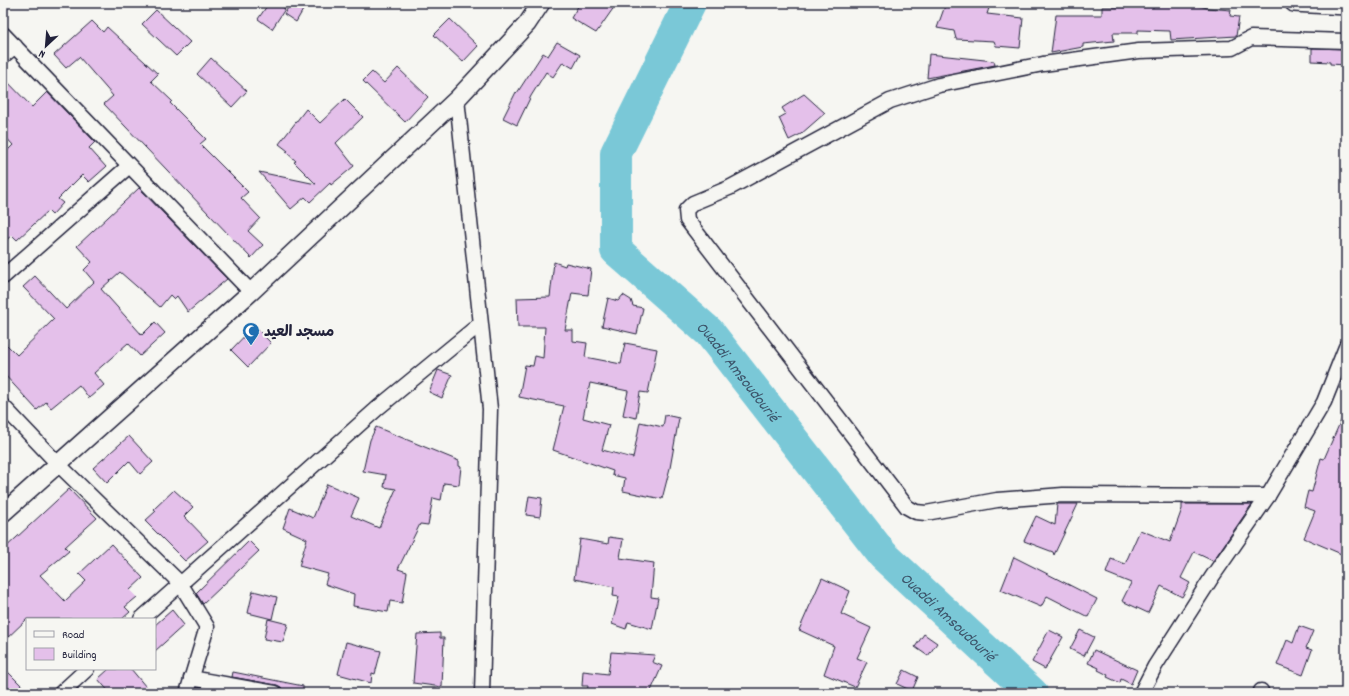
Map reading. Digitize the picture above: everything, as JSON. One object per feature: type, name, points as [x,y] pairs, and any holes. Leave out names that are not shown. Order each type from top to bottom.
[{"type":"street","points":[[3,513],[251,292],[457,99],[527,24],[541,3]]},
{"type":"street","points":[[1294,3],[1346,6]]},
{"type":"street","points":[[3,34],[251,292]]},
{"type":"street","points":[[1268,496],[1063,496],[997,500],[926,513],[916,512],[907,506],[687,220],[686,210],[693,203],[729,188],[890,101],[939,85],[1043,64],[1139,51],[1232,48],[1251,38],[1346,41]]},
{"type":"street","points":[[3,56],[15,46]]},
{"type":"street","points":[[457,99],[490,410],[482,693]]},
{"type":"street","points":[[3,277],[129,166]]},
{"type":"street","points":[[142,618],[379,407],[480,324]]},
{"type":"street","points":[[1141,693],[1155,666],[1212,577],[1268,496],[1324,402],[1346,347]]},
{"type":"street","points":[[3,406],[58,464],[180,583],[207,627],[187,693]]},
{"type":"street","points":[[61,693],[86,670]]},
{"type":"street","points":[[191,678],[275,693]]},
{"type":"building","points":[[269,3],[277,3],[285,9],[272,29],[258,19]]},
{"type":"building","points":[[291,3],[307,3],[296,22],[284,14]]},
{"type":"building","points":[[580,3],[617,3],[596,33],[571,18]]},
{"type":"building","points":[[946,3],[975,3],[989,8],[987,14],[1023,18],[1020,48],[996,46],[994,41],[956,39],[954,31],[937,28]]},
{"type":"building","points":[[1154,3],[1189,3],[1207,8],[1231,10],[1230,16],[1239,17],[1236,36],[1171,40],[1170,31],[1138,30],[1138,33],[1113,33],[1114,41],[1083,44],[1083,47],[1051,53],[1056,15],[1102,15],[1102,7],[1154,7]]},
{"type":"building","points":[[156,10],[190,42],[176,56],[142,24]]},
{"type":"building","points":[[450,19],[478,46],[463,62],[434,35]]},
{"type":"building","points":[[92,21],[103,32],[107,27],[158,74],[151,81],[172,101],[170,103],[206,139],[200,144],[248,192],[241,198],[260,218],[248,231],[263,245],[251,258],[104,104],[113,96],[79,57],[66,68],[54,55]]},
{"type":"building","points":[[557,42],[580,55],[573,68],[563,62],[553,77],[546,72],[531,96],[517,125],[503,118],[516,92],[517,93],[543,53],[548,56]]},
{"type":"building","points":[[1312,48],[1346,49],[1346,65],[1312,61]]},
{"type":"building","points":[[929,54],[994,61],[995,65],[927,78]]},
{"type":"building","points":[[211,58],[247,91],[232,107],[197,74]]},
{"type":"building","points":[[398,68],[428,97],[405,122],[363,81],[372,72],[384,83]]},
{"type":"building","points":[[3,77],[32,107],[47,92],[95,142],[89,148],[106,167],[89,182],[82,175],[58,199],[63,203],[52,215],[48,211],[17,240],[12,235],[3,243],[3,155],[13,145],[3,134]]},
{"type":"building","points":[[804,94],[825,113],[801,134],[789,140],[779,118],[786,114],[782,108]]},
{"type":"building","points":[[345,99],[363,117],[336,143],[354,166],[331,185],[330,183],[310,202],[305,197],[291,209],[259,172],[316,184],[294,162],[296,161],[286,152],[288,151],[279,144],[306,109],[320,123]]},
{"type":"building","points":[[139,188],[227,279],[188,312],[177,296],[174,299],[170,295],[160,307],[120,272],[101,289],[142,335],[155,322],[165,333],[140,356],[128,343],[94,373],[104,385],[89,398],[79,385],[51,408],[46,402],[37,410],[3,373],[3,341],[17,355],[54,319],[23,287],[35,276],[66,309],[94,282],[84,270],[92,262],[77,246]]},
{"type":"building","points":[[554,262],[565,266],[566,263],[591,269],[588,295],[572,293],[565,330],[573,330],[573,341],[587,343],[585,357],[621,364],[625,343],[657,349],[648,393],[640,392],[636,418],[623,415],[628,391],[590,383],[583,418],[609,425],[602,450],[633,458],[640,422],[663,427],[665,415],[679,418],[670,468],[662,499],[623,491],[625,478],[612,475],[613,471],[553,450],[564,406],[519,397],[525,365],[533,366],[535,356],[543,358],[545,327],[518,327],[517,298],[550,297]]},
{"type":"building","points":[[623,295],[631,300],[633,306],[643,308],[637,334],[602,326],[608,298],[618,301]]},
{"type":"building","name":"مسجد العيد","points":[[254,326],[271,343],[248,367],[231,350]]},
{"type":"building","points":[[438,370],[452,375],[442,398],[429,392]]},
{"type":"building","points":[[1346,409],[1346,556],[1304,538],[1315,511],[1304,507],[1308,491],[1312,492],[1321,458],[1324,459]]},
{"type":"building","points":[[376,427],[459,461],[459,466],[461,467],[459,485],[444,483],[441,500],[433,498],[428,525],[420,524],[398,569],[407,572],[402,603],[390,601],[388,612],[353,606],[354,594],[325,584],[328,574],[299,566],[307,539],[283,528],[290,508],[313,518],[327,484],[359,498],[351,516],[379,528],[396,489],[384,487],[386,475],[363,471],[370,440]]},
{"type":"building","points":[[129,436],[153,462],[140,474],[129,461],[107,483],[93,468]]},
{"type":"building","points":[[69,489],[97,518],[65,547],[69,551],[40,575],[65,601],[86,581],[79,574],[111,544],[143,578],[130,590],[137,597],[125,607],[130,612],[123,618],[26,618],[26,620],[3,642],[3,550]]},
{"type":"building","points":[[174,490],[193,507],[184,516],[208,541],[185,561],[145,521],[156,511],[154,509]]},
{"type":"building","points":[[529,496],[542,498],[540,517],[526,515]]},
{"type":"building","points":[[1057,504],[1078,504],[1054,555],[1053,552],[1024,541],[1036,516],[1055,525]]},
{"type":"building","points":[[1182,504],[1252,504],[1213,561],[1194,552],[1181,578],[1190,583],[1182,597],[1161,586],[1148,613],[1122,601],[1131,583],[1106,573],[1111,559],[1125,564],[1140,530],[1170,542],[1182,509]]},
{"type":"building","points":[[609,537],[623,539],[620,558],[654,563],[651,597],[658,598],[652,629],[628,622],[626,629],[612,624],[619,597],[613,596],[614,587],[574,579],[580,539],[608,544]]},
{"type":"building","points":[[249,541],[259,551],[203,604],[196,593]]},
{"type":"building","points":[[1014,557],[1097,599],[1088,617],[1047,596],[1041,607],[1001,590]]},
{"type":"building","points":[[822,578],[850,591],[841,614],[871,628],[857,658],[867,662],[855,687],[824,674],[834,646],[799,630]]},
{"type":"building","points":[[253,591],[277,597],[272,619],[248,613]]},
{"type":"building","points":[[172,610],[184,625],[156,650],[156,624]]},
{"type":"building","points":[[268,619],[288,624],[283,642],[264,639]]},
{"type":"building","points":[[1299,626],[1313,631],[1306,648],[1312,650],[1303,675],[1277,665],[1287,640],[1293,643]]},
{"type":"building","points":[[1049,630],[1063,637],[1045,669],[1032,662]]},
{"type":"building","points":[[1080,630],[1094,637],[1084,656],[1070,649]]},
{"type":"building","points":[[440,633],[440,638],[444,638],[442,687],[413,683],[417,634]]},
{"type":"building","points":[[924,634],[937,643],[928,656],[915,647]]},
{"type":"building","points":[[346,642],[381,651],[375,674],[372,673],[371,683],[338,674]]},
{"type":"building","points":[[1094,650],[1137,670],[1131,684],[1121,679],[1120,683],[1107,677],[1108,675],[1098,670],[1099,668],[1088,663]]},
{"type":"building","points":[[611,652],[655,655],[652,662],[662,666],[650,693],[587,693],[588,686],[582,686],[583,671],[608,674]]},
{"type":"building","points":[[3,667],[29,693],[8,693],[3,688]]},
{"type":"building","points":[[108,670],[132,670],[151,693],[110,693],[98,679]]},
{"type":"building","points":[[904,670],[918,677],[912,691],[897,684]]},
{"type":"building","points":[[233,672],[303,686],[303,693],[283,693],[281,687],[277,685],[232,677]]},
{"type":"waterway","name":"Ouaddi Amsoudourié","points":[[690,3],[616,153],[616,250],[709,332],[883,555],[1032,693]]},
{"type":"place","name":"مسجد العيد","points":[[251,346]]}]
